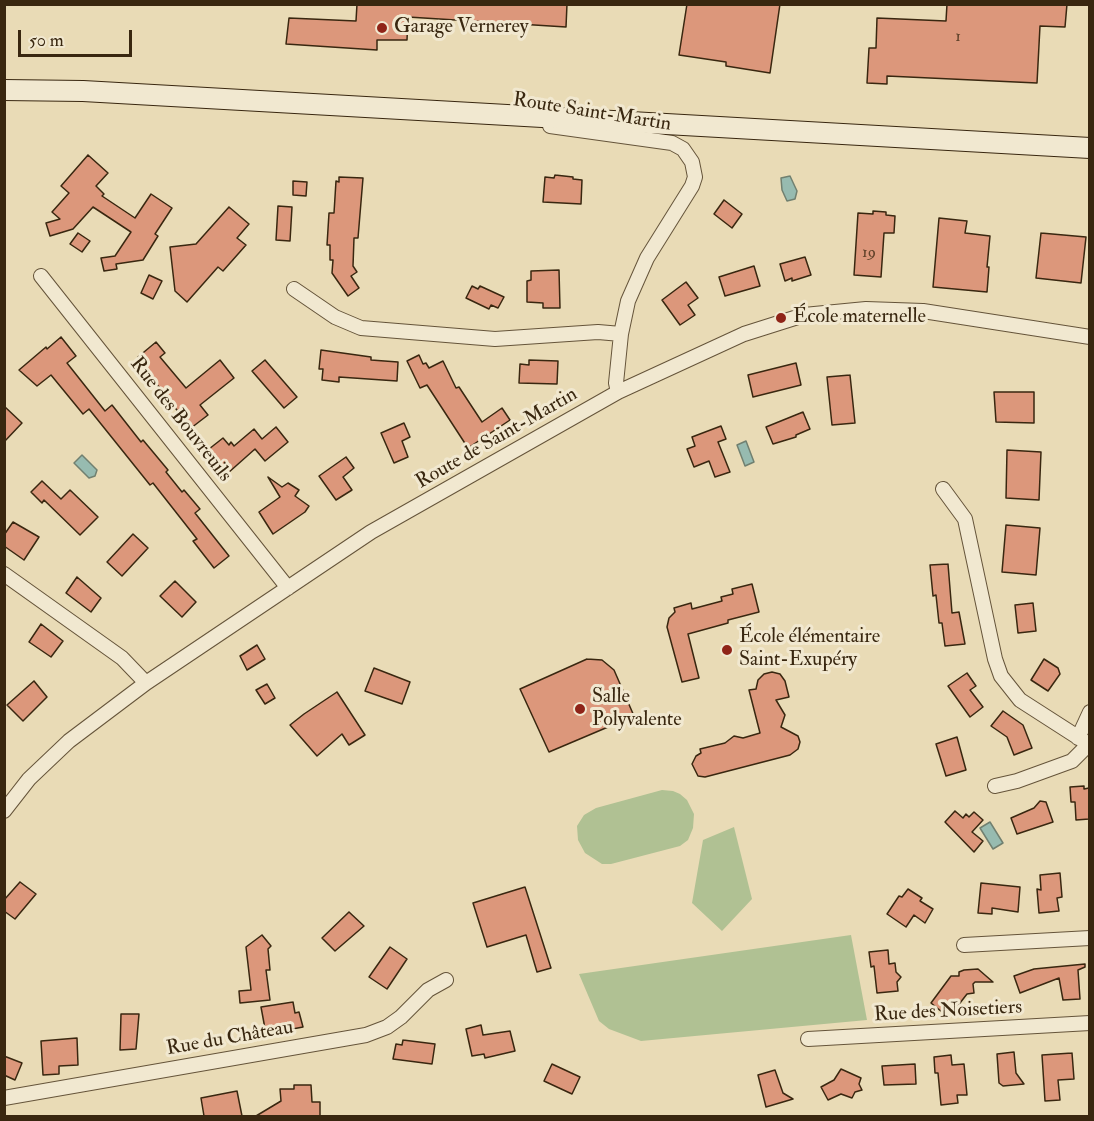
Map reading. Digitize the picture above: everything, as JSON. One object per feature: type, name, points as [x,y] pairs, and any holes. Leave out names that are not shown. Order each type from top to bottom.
[{"type":"main road","points":[[4,90],[83,91],[1089,148]]},
{"type":"street","name":"Route Saint-Martin","points":[[447,111],[672,143],[683,149],[692,162],[695,177],[692,186],[647,258],[628,301],[621,334],[616,383],[618,392]]},
{"type":"street","name":"Rue des Bouvreuils","points":[[41,276],[288,588]]},
{"type":"street","points":[[294,290],[338,319],[361,328],[495,339],[598,332],[621,334]]},
{"type":"street","name":"Route de Saint-Martin","points":[[4,811],[50,757],[146,683],[371,532],[618,392],[744,334],[804,315],[866,309],[923,311],[1089,337]]},
{"type":"street","points":[[943,489],[965,519],[992,648],[1001,676],[1020,699],[1086,743]]},
{"type":"street","points":[[4,574],[122,658],[146,683]]},
{"type":"street","points":[[995,786],[1017,781],[1072,761],[1086,743],[1089,712]]},
{"type":"street","points":[[964,945],[1089,938]]},
{"type":"street","name":"Rue du Château","points":[[4,1098],[366,1035],[394,1022],[428,990],[446,980]]},
{"type":"street","name":"Rue des Noisetiers","points":[[808,1039],[1089,1023]]},
{"type":"green space","points":[[662,790],[673,791],[687,800],[694,814],[693,828],[688,840],[680,846],[611,864],[602,864],[585,853],[578,840],[577,826],[584,815],[596,808]]},
{"type":"green space","points":[[734,827],[752,899],[722,931],[692,903],[703,840]]},
{"type":"green space","points":[[851,935],[867,1020],[641,1041],[609,1029],[599,1021],[579,974]]},
{"type":"water","points":[[790,176],[797,191],[795,199],[787,201],[782,190],[781,178]]},
{"type":"water","points":[[746,441],[754,462],[745,466],[737,445]]},
{"type":"water","points":[[82,455],[97,470],[95,476],[89,478],[74,463]]},
{"type":"water","points":[[990,822],[1003,843],[993,849],[980,828]]},
{"type":"building","points":[[357,4],[567,4],[566,27],[408,17],[407,40],[377,40],[377,50],[286,44],[289,18],[356,21]]},
{"type":"building","points":[[687,4],[780,4],[770,73],[726,66],[726,62],[679,55]]},
{"type":"building","points":[[947,4],[1067,4],[1065,27],[1040,26],[1037,83],[887,76],[887,84],[867,83],[869,48],[876,48],[877,18],[946,21]]},
{"type":"building","points":[[88,155],[108,173],[96,186],[104,194],[102,196],[135,218],[151,194],[172,208],[155,234],[158,236],[143,260],[116,264],[117,269],[104,271],[101,258],[115,256],[131,232],[93,207],[73,229],[50,236],[46,223],[60,219],[52,212],[69,193],[61,186]]},
{"type":"building","points":[[555,175],[582,180],[581,204],[543,202],[545,177],[554,178]]},
{"type":"building","points":[[339,177],[363,178],[358,238],[354,238],[353,266],[357,272],[351,276],[359,288],[348,296],[332,273],[333,260],[330,260],[330,245],[327,245],[329,213],[334,213],[336,181],[339,182]]},
{"type":"building","points":[[293,181],[307,182],[306,196],[293,195]]},
{"type":"building","points":[[724,200],[742,214],[732,228],[714,214]]},
{"type":"building","points":[[278,206],[292,207],[290,241],[276,240]]},
{"type":"building","points":[[229,207],[249,224],[237,238],[246,245],[223,271],[218,267],[187,302],[175,291],[170,247],[196,244]]},
{"type":"building","points":[[873,211],[886,212],[886,215],[895,216],[894,233],[884,233],[881,277],[854,275],[858,213],[873,214]]},
{"type":"building","points":[[939,218],[967,221],[965,233],[990,236],[987,292],[933,287]]},
{"type":"building","points":[[78,233],[90,241],[82,252],[70,244]]},
{"type":"building","points":[[1041,233],[1086,237],[1081,283],[1036,278]]},
{"type":"building","points":[[805,257],[811,275],[785,281],[780,264]]},
{"type":"building","points":[[754,266],[760,286],[725,296],[719,277]]},
{"type":"building","points":[[559,270],[560,308],[543,308],[543,303],[527,302],[527,281],[531,280],[531,271]]},
{"type":"building","points":[[149,275],[162,281],[153,299],[141,293]]},
{"type":"building","points":[[686,282],[698,298],[688,305],[695,315],[680,325],[662,300]]},
{"type":"building","points":[[472,286],[478,289],[480,286],[504,297],[498,308],[491,305],[489,309],[466,298]]},
{"type":"building","points":[[61,337],[76,356],[67,363],[105,411],[112,405],[141,442],[143,440],[168,470],[166,472],[182,492],[184,490],[200,509],[195,513],[229,556],[214,568],[193,541],[197,539],[153,483],[150,485],[89,409],[83,414],[51,375],[37,386],[19,370]]},
{"type":"building","points":[[156,342],[165,353],[160,357],[186,388],[220,360],[234,378],[200,405],[208,415],[191,428],[138,357]]},
{"type":"building","points":[[321,350],[371,357],[371,360],[398,362],[397,381],[339,377],[339,382],[322,380],[323,369],[319,369]]},
{"type":"building","points":[[419,355],[423,364],[426,363],[429,368],[443,361],[456,388],[459,387],[482,422],[502,408],[510,420],[468,448],[427,385],[420,388],[407,361]]},
{"type":"building","points":[[265,360],[297,397],[284,408],[252,371]]},
{"type":"building","points":[[529,360],[558,361],[557,384],[519,383],[520,364],[529,365]]},
{"type":"building","points":[[796,363],[801,385],[753,397],[748,375]]},
{"type":"building","points":[[850,375],[855,423],[832,425],[827,377]]},
{"type":"building","points":[[994,392],[1034,392],[1034,423],[996,422]]},
{"type":"building","points":[[4,406],[22,423],[4,442]]},
{"type":"building","points":[[803,412],[810,429],[796,437],[773,444],[766,427]]},
{"type":"building","points":[[404,423],[410,437],[402,441],[408,457],[394,463],[381,433]]},
{"type":"building","points":[[721,426],[726,439],[718,442],[730,472],[715,477],[709,461],[694,467],[687,449],[695,446],[692,437]]},
{"type":"building","points":[[276,427],[288,442],[265,461],[255,449],[228,473],[209,449],[223,438],[229,445],[231,442],[234,446],[254,429],[262,439]]},
{"type":"building","points":[[1007,450],[1041,452],[1039,500],[1006,498]]},
{"type":"building","points":[[346,457],[354,468],[343,477],[352,490],[336,500],[319,476]]},
{"type":"building","points":[[268,477],[282,487],[288,483],[299,490],[295,496],[309,506],[305,512],[273,534],[259,512],[280,497]]},
{"type":"building","points":[[42,481],[61,499],[70,490],[98,517],[80,535],[44,500],[42,503],[31,492]]},
{"type":"building","points":[[13,522],[39,537],[24,560],[4,546],[4,535]]},
{"type":"building","points":[[1006,525],[1040,528],[1036,575],[1002,572]]},
{"type":"building","points":[[133,534],[148,548],[122,576],[107,562]]},
{"type":"building","points":[[948,564],[952,613],[959,612],[965,644],[945,646],[942,623],[939,623],[936,595],[933,596],[930,565]]},
{"type":"building","points":[[77,577],[101,598],[91,612],[66,593]]},
{"type":"building","points":[[175,581],[196,602],[182,617],[160,596]]},
{"type":"building","points":[[752,584],[759,612],[688,634],[699,678],[682,682],[667,627],[669,618],[675,612],[674,608],[691,603],[692,609],[722,601],[721,597],[733,594],[732,589]]},
{"type":"building","points":[[1033,603],[1036,631],[1018,633],[1015,605]]},
{"type":"building","points":[[41,624],[63,641],[51,657],[29,642]]},
{"type":"building","points":[[257,645],[265,659],[247,670],[240,656]]},
{"type":"building","name":"Salle Polyvalente","points":[[587,659],[602,660],[614,670],[634,716],[549,752],[520,689]]},
{"type":"building","points":[[1044,659],[1058,668],[1060,674],[1048,691],[1031,680]]},
{"type":"building","points":[[374,668],[410,682],[402,704],[365,691]]},
{"type":"building","points":[[772,672],[780,674],[785,681],[789,697],[776,700],[785,715],[781,727],[798,736],[800,742],[798,749],[790,755],[705,777],[698,776],[692,764],[696,756],[701,753],[700,749],[725,743],[734,736],[743,738],[760,733],[749,690],[756,689],[758,680],[764,674]]},
{"type":"building","points":[[967,673],[976,686],[970,690],[983,707],[970,717],[948,686]]},
{"type":"building","points":[[34,681],[47,697],[23,721],[7,705]]},
{"type":"building","points":[[267,684],[275,698],[265,704],[256,690]]},
{"type":"building","points":[[337,692],[365,735],[349,745],[342,734],[317,756],[290,725]]},
{"type":"building","points":[[1003,711],[1023,725],[1032,748],[1014,755],[1007,737],[991,726]]},
{"type":"building","points":[[957,737],[966,770],[946,776],[936,744]]},
{"type":"building","points":[[1084,786],[1084,789],[1089,788],[1089,819],[1076,820],[1075,802],[1071,802],[1070,787]]},
{"type":"building","points":[[1040,801],[1046,802],[1053,822],[1017,834],[1011,818],[1034,808]]},
{"type":"building","points":[[955,811],[963,818],[966,814],[969,817],[974,812],[983,820],[972,832],[983,841],[974,852],[945,822]]},
{"type":"building","points":[[1060,873],[1062,897],[1057,898],[1059,911],[1039,913],[1037,889],[1041,890],[1040,875]]},
{"type":"building","points":[[20,882],[36,894],[15,919],[4,911],[4,900]]},
{"type":"building","points":[[981,883],[1020,887],[1018,912],[992,908],[992,914],[978,913]]},
{"type":"building","points":[[525,887],[551,968],[537,972],[526,935],[487,947],[473,903]]},
{"type":"building","points":[[908,889],[922,898],[920,901],[933,909],[925,923],[914,915],[906,927],[887,914],[899,896],[902,897]]},
{"type":"building","points":[[349,912],[364,926],[335,951],[322,938]]},
{"type":"building","points":[[262,935],[271,946],[268,949],[270,970],[266,970],[270,1000],[240,1003],[239,991],[251,990],[246,947]]},
{"type":"building","points":[[390,947],[407,959],[387,989],[369,977]]},
{"type":"building","points":[[888,950],[889,964],[895,963],[896,972],[901,977],[897,982],[898,991],[877,993],[874,966],[871,967],[869,952]]},
{"type":"building","points":[[1085,964],[1085,967],[1078,970],[1080,999],[1063,1000],[1059,978],[1020,993],[1014,976],[1034,969]]},
{"type":"building","points":[[978,969],[993,982],[975,982],[973,984],[974,993],[967,994],[953,1012],[946,1007],[942,1012],[931,1003],[951,976],[959,976],[959,972],[964,970]]},
{"type":"building","points":[[293,1002],[295,1013],[299,1012],[303,1027],[266,1034],[261,1007]]},
{"type":"building","points":[[121,1014],[139,1014],[136,1049],[120,1050]]},
{"type":"building","points":[[481,1025],[483,1035],[510,1031],[515,1051],[485,1058],[484,1054],[472,1056],[466,1029]]},
{"type":"building","points":[[77,1038],[78,1065],[59,1066],[59,1074],[43,1075],[41,1041]]},
{"type":"building","points":[[403,1040],[435,1044],[432,1064],[393,1059],[396,1044],[402,1045]]},
{"type":"building","points":[[1014,1052],[1016,1073],[1024,1084],[1003,1086],[999,1083],[997,1054]]},
{"type":"building","points":[[1072,1053],[1074,1079],[1058,1080],[1060,1100],[1045,1101],[1042,1055]]},
{"type":"building","points":[[951,1055],[952,1065],[964,1064],[967,1095],[957,1095],[958,1103],[941,1105],[934,1057]]},
{"type":"building","points":[[4,1056],[22,1063],[15,1080],[4,1075]]},
{"type":"building","points":[[552,1064],[580,1077],[572,1094],[544,1081]]},
{"type":"building","points":[[915,1064],[916,1084],[884,1085],[882,1066]]},
{"type":"building","points":[[841,1069],[861,1078],[859,1084],[862,1090],[855,1092],[852,1098],[841,1094],[828,1100],[821,1087],[834,1080]]},
{"type":"building","points":[[775,1070],[783,1093],[793,1099],[766,1107],[758,1075]]},
{"type":"building","points":[[294,1085],[311,1085],[312,1102],[320,1102],[320,1116],[256,1116],[281,1101],[280,1089],[294,1089]]},
{"type":"building","points":[[237,1091],[242,1116],[204,1116],[201,1098]]},
{"type":"place","name":"Garage Vernerey","points":[[382,28]]},
{"type":"place","name":"École maternelle","points":[[781,318]]},
{"type":"place","name":"École élémentaire Saint-Exupéry","points":[[727,650]]},
{"type":"place","name":"Salle Polyvalente","points":[[580,709]]}]
